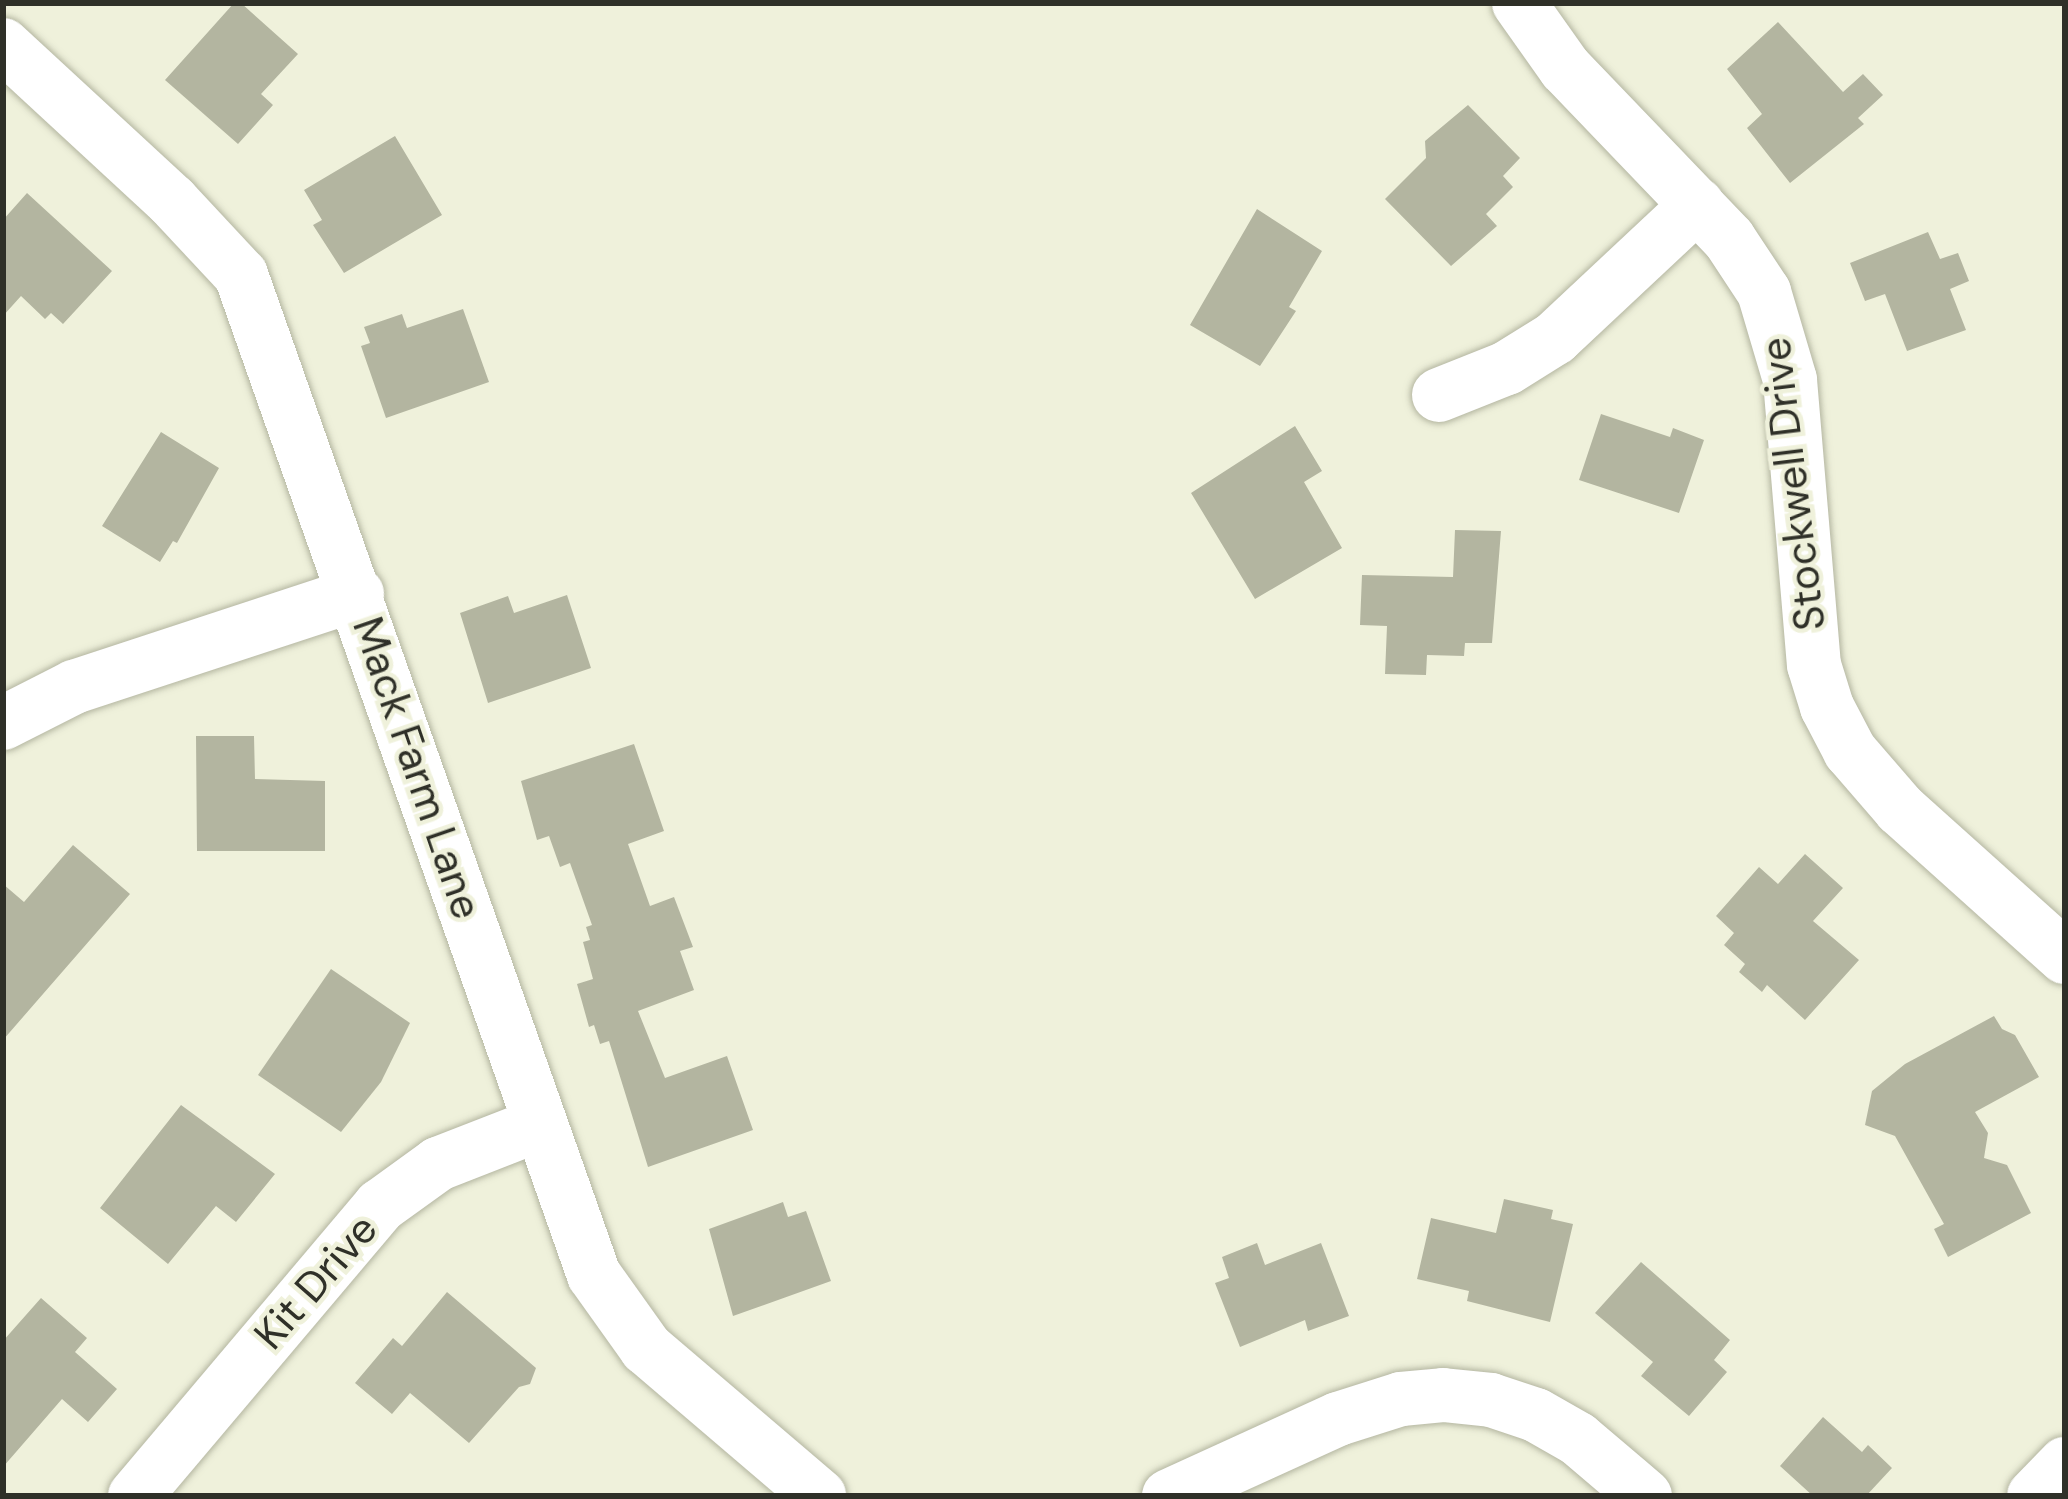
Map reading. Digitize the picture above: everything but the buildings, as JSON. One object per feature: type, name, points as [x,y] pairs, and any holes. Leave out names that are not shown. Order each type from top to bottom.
[{"type":"street","name":"Stockwell Drive","points":[[1519,3],[1565,68],[1697,205],[1752,271],[1785,355],[1812,653],[1838,730],[1880,791],[2065,957]]},
{"type":"street","name":"Mack Farm Lane","points":[[3,45],[172,201],[241,275],[357,594],[583,1249],[626,1326],[819,1496]]},
{"type":"street","points":[[1439,395],[1507,368],[1555,338],[1697,205]]},
{"type":"street","points":[[3,723],[74,686],[357,594]]},
{"type":"street","name":"Kit Drive","points":[[136,1496],[380,1206],[438,1164],[538,1124]]},
{"type":"street","points":[[1169,1496],[1338,1419],[1401,1399],[1443,1395],[1490,1400],[1536,1415],[1578,1439],[1645,1496]]},
{"type":"street","points":[[2034,1496],[2065,1464]]}]
